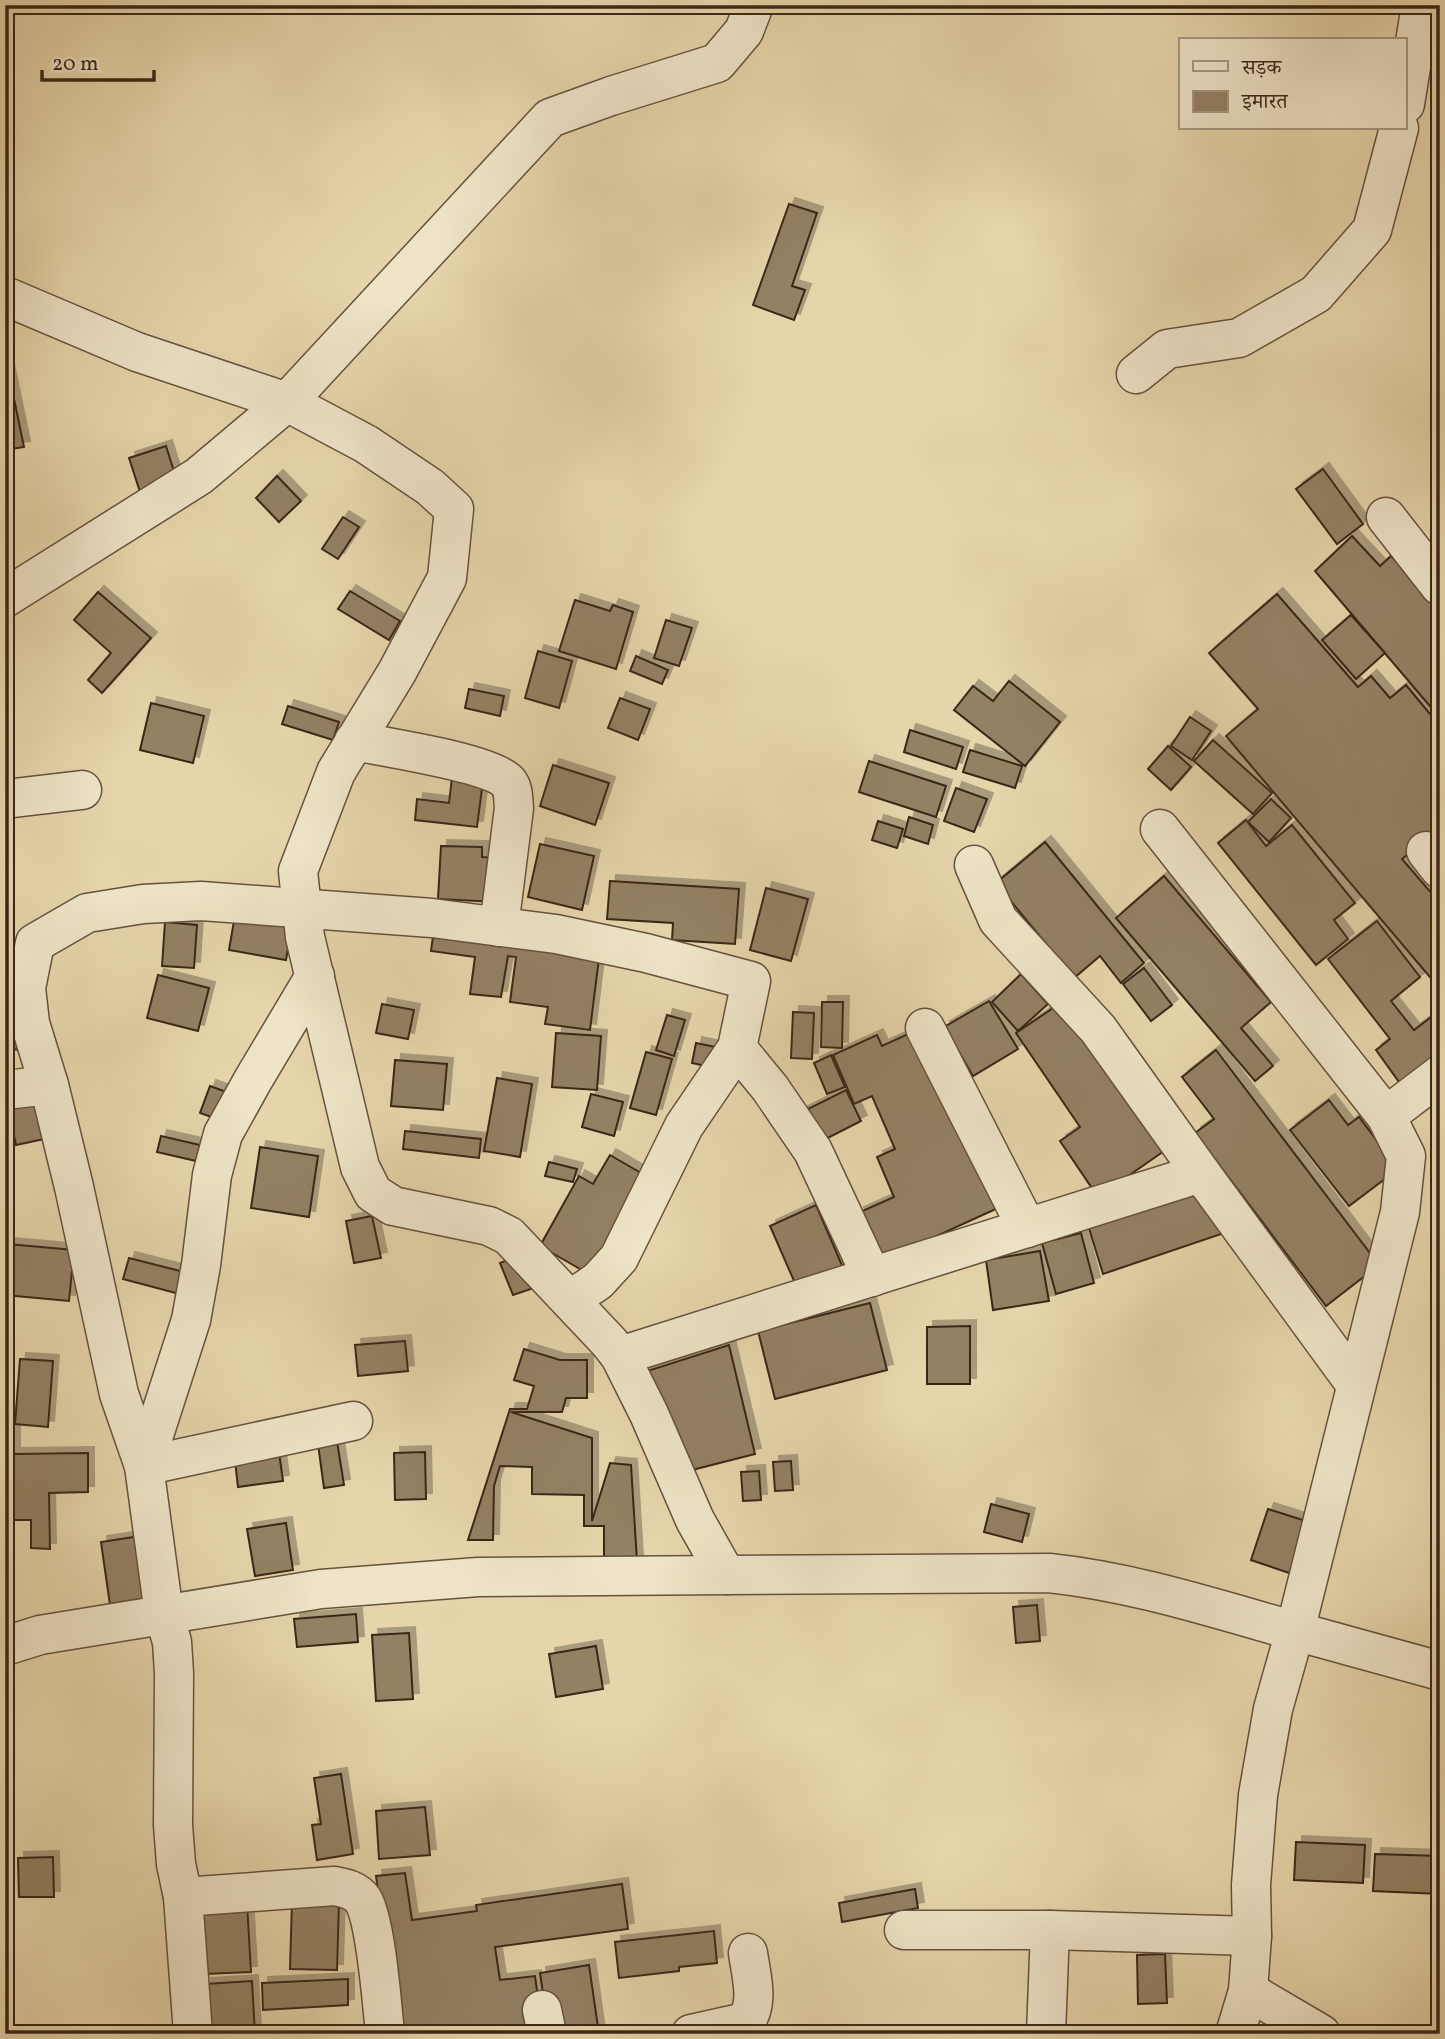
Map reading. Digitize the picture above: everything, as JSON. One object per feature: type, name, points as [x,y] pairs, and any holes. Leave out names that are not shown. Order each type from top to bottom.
[{"type":"street","points":[[5,598],[199,476],[286,402],[550,118],[717,63],[744,31],[754,5]]},
{"type":"street","points":[[1406,98],[1421,5]]},
{"type":"street","points":[[1136,374],[1167,349],[1239,338],[1316,295],[1372,230],[1398,130]]},
{"type":"street","points":[[5,296],[137,352],[286,402],[366,444],[430,487],[454,509],[447,578],[397,672],[336,772],[298,871],[305,937],[360,1167],[373,1193],[393,1206],[489,1226],[509,1236],[570,1300],[620,1356],[649,1414],[695,1520],[726,1575]]},
{"type":"street","points":[[1386,517],[1440,586]]},
{"type":"street","points":[[354,741],[484,768],[508,782],[513,793],[514,808],[499,927]]},
{"type":"street","points":[[5,799],[82,790]]},
{"type":"street","points":[[1160,829],[1386,1116],[1406,1156],[1400,1212],[1273,1709],[1258,1795],[1251,1885],[1252,1936],[1248,1991],[1235,2034]]},
{"type":"street","points":[[974,865],[998,920],[1098,1029],[1200,1174],[1356,1385]]},
{"type":"street","points":[[193,2034],[183,1897],[176,1864],[173,1825],[172,1642],[164,1614],[144,1466],[119,1394],[49,1085],[18,1022],[35,943],[87,913],[143,904],[201,901],[432,918],[556,934],[646,953],[751,981],[737,1048],[684,1126],[619,1258],[598,1281],[570,1300]]},
{"type":"street","points":[[144,1466],[191,1320],[212,1175],[223,1134],[315,976]]},
{"type":"street","points":[[925,1028],[1027,1228]]},
{"type":"street","points":[[737,1048],[770,1088],[813,1151],[872,1277]]},
{"type":"street","points":[[1386,1116],[1440,1075]]},
{"type":"street","points":[[5,1090],[49,1085]]},
{"type":"street","points":[[620,1356],[1200,1174]]},
{"type":"street","points":[[144,1466],[353,1421]]},
{"type":"street","points":[[5,1646],[40,1634],[321,1589],[478,1577],[1049,1573],[1097,1578],[1145,1589],[1440,1671]]},
{"type":"street","points":[[183,1897],[334,1886],[352,1890],[362,1899],[372,1930],[385,2034]]},
{"type":"street","points":[[904,1930],[1050,1930],[1252,1936]]},
{"type":"street","points":[[1046,2034],[1050,1930]]},
{"type":"street","points":[[691,2034],[745,2022],[750,2017],[753,1997],[748,1953]]},
{"type":"street","points":[[1248,1991],[1321,2034]]},
{"type":"building","points":[[789,204],[817,213],[792,286],[805,290],[794,320],[753,305]]},
{"type":"building","points":[[5,355],[24,447],[5,450]]},
{"type":"building","points":[[166,446],[178,484],[141,495],[129,458]]},
{"type":"building","points":[[1323,469],[1363,524],[1337,544],[1296,489]]},
{"type":"building","points":[[277,476],[301,501],[279,522],[256,498]]},
{"type":"building","points":[[343,517],[359,527],[338,559],[322,549]]},
{"type":"building","points":[[1352,536],[1380,566],[1391,556],[1440,608],[1440,718],[1315,571]]},
{"type":"building","points":[[350,591],[400,621],[389,640],[338,609]]},
{"type":"building","points":[[98,592],[151,638],[102,693],[88,680],[111,653],[74,620]]},
{"type":"building","points":[[1277,594],[1358,687],[1371,676],[1390,698],[1406,685],[1440,726],[1440,834],[1436,830],[1402,859],[1440,903],[1440,989],[1226,736],[1258,709],[1209,653]]},
{"type":"building","points":[[575,600],[610,611],[613,605],[633,612],[616,669],[559,651]]},
{"type":"building","points":[[1351,615],[1385,653],[1356,679],[1322,640]]},
{"type":"building","points":[[666,620],[692,628],[679,666],[654,658]]},
{"type":"building","points":[[538,651],[572,661],[559,708],[525,698]]},
{"type":"building","points":[[636,656],[668,670],[662,684],[630,671]]},
{"type":"building","points":[[1009,681],[1060,722],[1025,766],[954,710],[973,686],[993,701]]},
{"type":"building","points":[[469,689],[504,696],[500,716],[465,708]]},
{"type":"building","points":[[620,698],[650,709],[638,740],[608,728]]},
{"type":"building","points":[[151,703],[204,716],[193,763],[140,750]]},
{"type":"building","points":[[288,706],[339,722],[333,740],[282,724]]},
{"type":"building","points":[[1190,717],[1211,731],[1192,760],[1171,746]]},
{"type":"building","points":[[910,730],[963,747],[956,769],[904,752]]},
{"type":"building","points":[[1213,740],[1272,793],[1253,814],[1194,761]]},
{"type":"building","points":[[1168,746],[1191,767],[1171,790],[1148,769]]},
{"type":"building","points":[[970,750],[1022,766],[1015,788],[963,772]]},
{"type":"building","points":[[869,761],[946,786],[936,817],[859,792]]},
{"type":"building","points":[[553,765],[609,783],[595,825],[540,806]]},
{"type":"building","points":[[453,769],[484,773],[477,827],[415,820],[417,799],[449,803]]},
{"type":"building","points":[[956,788],[987,799],[974,832],[944,821]]},
{"type":"building","points":[[1271,799],[1291,818],[1269,842],[1248,822]]},
{"type":"building","points":[[909,817],[933,825],[928,844],[904,836]]},
{"type":"building","points":[[1246,820],[1266,846],[1292,825],[1355,903],[1334,920],[1348,939],[1316,965],[1218,843]]},
{"type":"building","points":[[878,821],[903,829],[897,848],[872,840]]},
{"type":"building","points":[[1045,842],[1144,963],[1121,983],[1100,956],[1074,978],[996,883]]},
{"type":"building","points":[[540,844],[594,856],[582,910],[528,897]]},
{"type":"building","points":[[441,846],[482,847],[482,857],[500,858],[497,902],[438,899]]},
{"type":"building","points":[[1164,876],[1271,1002],[1241,1028],[1273,1066],[1255,1081],[1116,918]]},
{"type":"building","points":[[610,881],[739,889],[735,944],[672,940],[673,923],[607,919]]},
{"type":"building","points":[[766,888],[808,899],[791,961],[750,950]]},
{"type":"building","points":[[235,915],[292,925],[286,960],[229,950]]},
{"type":"building","points":[[1377,921],[1420,977],[1391,1001],[1414,1030],[1435,1014],[1440,1020],[1440,1067],[1407,1093],[1376,1050],[1390,1039],[1328,959]]},
{"type":"building","points":[[165,922],[197,925],[194,968],[162,966]]},
{"type":"building","points":[[434,929],[600,950],[590,1030],[545,1024],[548,1007],[510,1002],[516,957],[508,956],[501,997],[470,994],[475,957],[431,951]]},
{"type":"building","points":[[1144,968],[1172,1005],[1151,1021],[1123,984]]},
{"type":"building","points":[[1021,974],[1048,1004],[1018,1031],[992,1002]]},
{"type":"building","points":[[158,975],[209,988],[198,1031],[147,1018]]},
{"type":"building","points":[[989,1001],[1018,1049],[973,1076],[944,1027]]},
{"type":"building","points":[[822,1002],[843,1002],[842,1048],[821,1047]]},
{"type":"building","points":[[1062,1002],[1164,1151],[1098,1197],[1060,1141],[1080,1127],[1016,1033]]},
{"type":"building","points":[[382,1004],[414,1010],[408,1039],[376,1033]]},
{"type":"building","points":[[793,1012],[814,1013],[812,1059],[791,1058]]},
{"type":"building","points":[[667,1015],[685,1020],[674,1056],[656,1050]]},
{"type":"building","points":[[5,1029],[27,1030],[26,1050],[5,1049]]},
{"type":"building","points":[[919,1029],[998,1208],[880,1262],[858,1213],[894,1197],[877,1157],[895,1149],[872,1096],[854,1104],[833,1055],[877,1035],[882,1046]]},
{"type":"building","points":[[556,1033],[601,1036],[597,1090],[552,1087]]},
{"type":"building","points":[[696,1043],[720,1048],[715,1068],[692,1063]]},
{"type":"building","points":[[1216,1050],[1379,1265],[1326,1306],[1195,1133],[1214,1119],[1182,1077]]},
{"type":"building","points":[[646,1052],[672,1059],[656,1115],[630,1108]]},
{"type":"building","points":[[831,1055],[845,1087],[827,1094],[814,1063]]},
{"type":"building","points":[[395,1060],[447,1064],[443,1110],[391,1106]]},
{"type":"building","points":[[497,1078],[532,1084],[520,1157],[484,1151]]},
{"type":"building","points":[[210,1086],[235,1095],[225,1122],[200,1113]]},
{"type":"building","points":[[846,1090],[861,1121],[818,1143],[802,1112]]},
{"type":"building","points":[[591,1094],[623,1102],[614,1136],[582,1127]]},
{"type":"building","points":[[40,1095],[49,1138],[16,1145],[7,1102]]},
{"type":"building","points":[[1329,1100],[1348,1125],[1359,1117],[1398,1169],[1349,1206],[1290,1130]]},
{"type":"building","points":[[405,1131],[481,1139],[479,1158],[403,1149]]},
{"type":"building","points":[[161,1136],[200,1145],[196,1161],[157,1152]]},
{"type":"building","points":[[260,1147],[318,1156],[309,1217],[251,1208]]},
{"type":"building","points":[[610,1155],[648,1177],[592,1276],[540,1246],[579,1176],[593,1184]]},
{"type":"building","points":[[549,1162],[577,1169],[573,1182],[545,1176]]},
{"type":"building","points":[[1203,1189],[1230,1231],[1103,1274],[1088,1225]]},
{"type":"building","points":[[816,1205],[844,1270],[798,1290],[770,1226]]},
{"type":"building","points":[[372,1216],[381,1258],[354,1263],[346,1221]]},
{"type":"building","points":[[1081,1233],[1094,1283],[1056,1294],[1042,1243]]},
{"type":"building","points":[[8,1244],[74,1250],[69,1301],[5,1295]]},
{"type":"building","points":[[1040,1251],[1049,1301],[993,1310],[986,1260]]},
{"type":"building","points":[[518,1256],[531,1289],[513,1295],[500,1263]]},
{"type":"building","points":[[129,1258],[192,1274],[187,1296],[123,1279]]},
{"type":"building","points":[[870,1303],[887,1370],[775,1399],[758,1331]]},
{"type":"building","points":[[970,1326],[970,1384],[927,1384],[927,1327]]},
{"type":"building","points":[[405,1341],[408,1371],[358,1376],[355,1345]]},
{"type":"building","points":[[729,1345],[755,1454],[688,1471],[641,1373]]},
{"type":"building","points":[[524,1349],[560,1360],[587,1360],[587,1398],[566,1398],[562,1412],[511,1412],[592,1438],[592,1521],[610,1463],[631,1465],[637,1561],[604,1560],[604,1526],[584,1526],[584,1495],[532,1494],[532,1467],[500,1466],[494,1486],[493,1540],[468,1540],[510,1409],[527,1409],[534,1386],[514,1380]]},
{"type":"building","points":[[20,1359],[53,1361],[48,1427],[15,1424]]},
{"type":"building","points":[[5,1420],[14,1420],[14,1454],[88,1453],[88,1492],[49,1493],[50,1549],[31,1548],[31,1520],[5,1520]]},
{"type":"building","points":[[336,1435],[344,1485],[324,1488],[317,1437]]},
{"type":"building","points":[[278,1445],[283,1481],[238,1487],[234,1452]]},
{"type":"building","points":[[425,1452],[426,1499],[395,1500],[394,1453]]},
{"type":"building","points":[[791,1461],[793,1490],[775,1491],[773,1462]]},
{"type":"building","points":[[759,1471],[761,1500],[743,1501],[741,1472]]},
{"type":"building","points":[[991,1504],[1029,1514],[1022,1542],[984,1532]]},
{"type":"building","points":[[1268,1509],[1309,1522],[1292,1574],[1251,1560]]},
{"type":"building","points":[[286,1523],[293,1570],[255,1576],[247,1529]]},
{"type":"building","points":[[147,1535],[157,1598],[110,1605],[101,1542]]},
{"type":"building","points":[[1037,1605],[1040,1641],[1016,1643],[1013,1607]]},
{"type":"building","points":[[356,1614],[358,1642],[297,1647],[294,1619]]},
{"type":"building","points":[[409,1633],[413,1699],[376,1701],[372,1635]]},
{"type":"building","points":[[596,1646],[603,1689],[556,1697],[549,1654]]},
{"type":"building","points":[[341,1774],[353,1854],[317,1860],[312,1825],[321,1824],[314,1778]]},
{"type":"building","points":[[425,1807],[430,1855],[379,1859],[376,1811]]},
{"type":"building","points":[[1296,1842],[1365,1845],[1363,1883],[1294,1880]]},
{"type":"building","points":[[1375,1854],[1440,1856],[1440,1894],[1373,1891]]},
{"type":"building","points":[[53,1857],[54,1897],[19,1897],[18,1858]]},
{"type":"building","points":[[405,1873],[412,1920],[477,1911],[476,1905],[622,1884],[628,1929],[495,1947],[500,1980],[535,1976],[543,2034],[397,2034],[376,1876]]},
{"type":"building","points":[[915,1889],[918,1908],[842,1922],[839,1903]]},
{"type":"building","points":[[292,1901],[339,1902],[337,1970],[290,1969]]},
{"type":"building","points":[[247,1903],[251,1972],[204,1974],[201,1906]]},
{"type":"building","points":[[714,1931],[717,1963],[679,1967],[679,1971],[619,1978],[615,1942]]},
{"type":"building","points":[[1165,1954],[1167,2003],[1138,2004],[1137,1955]]},
{"type":"building","points":[[589,1965],[599,2034],[549,2034],[540,1973]]},
{"type":"building","points":[[348,1979],[348,2005],[263,2010],[262,1983]]},
{"type":"building","points":[[252,1981],[255,2034],[208,2034],[205,1984]]}]
